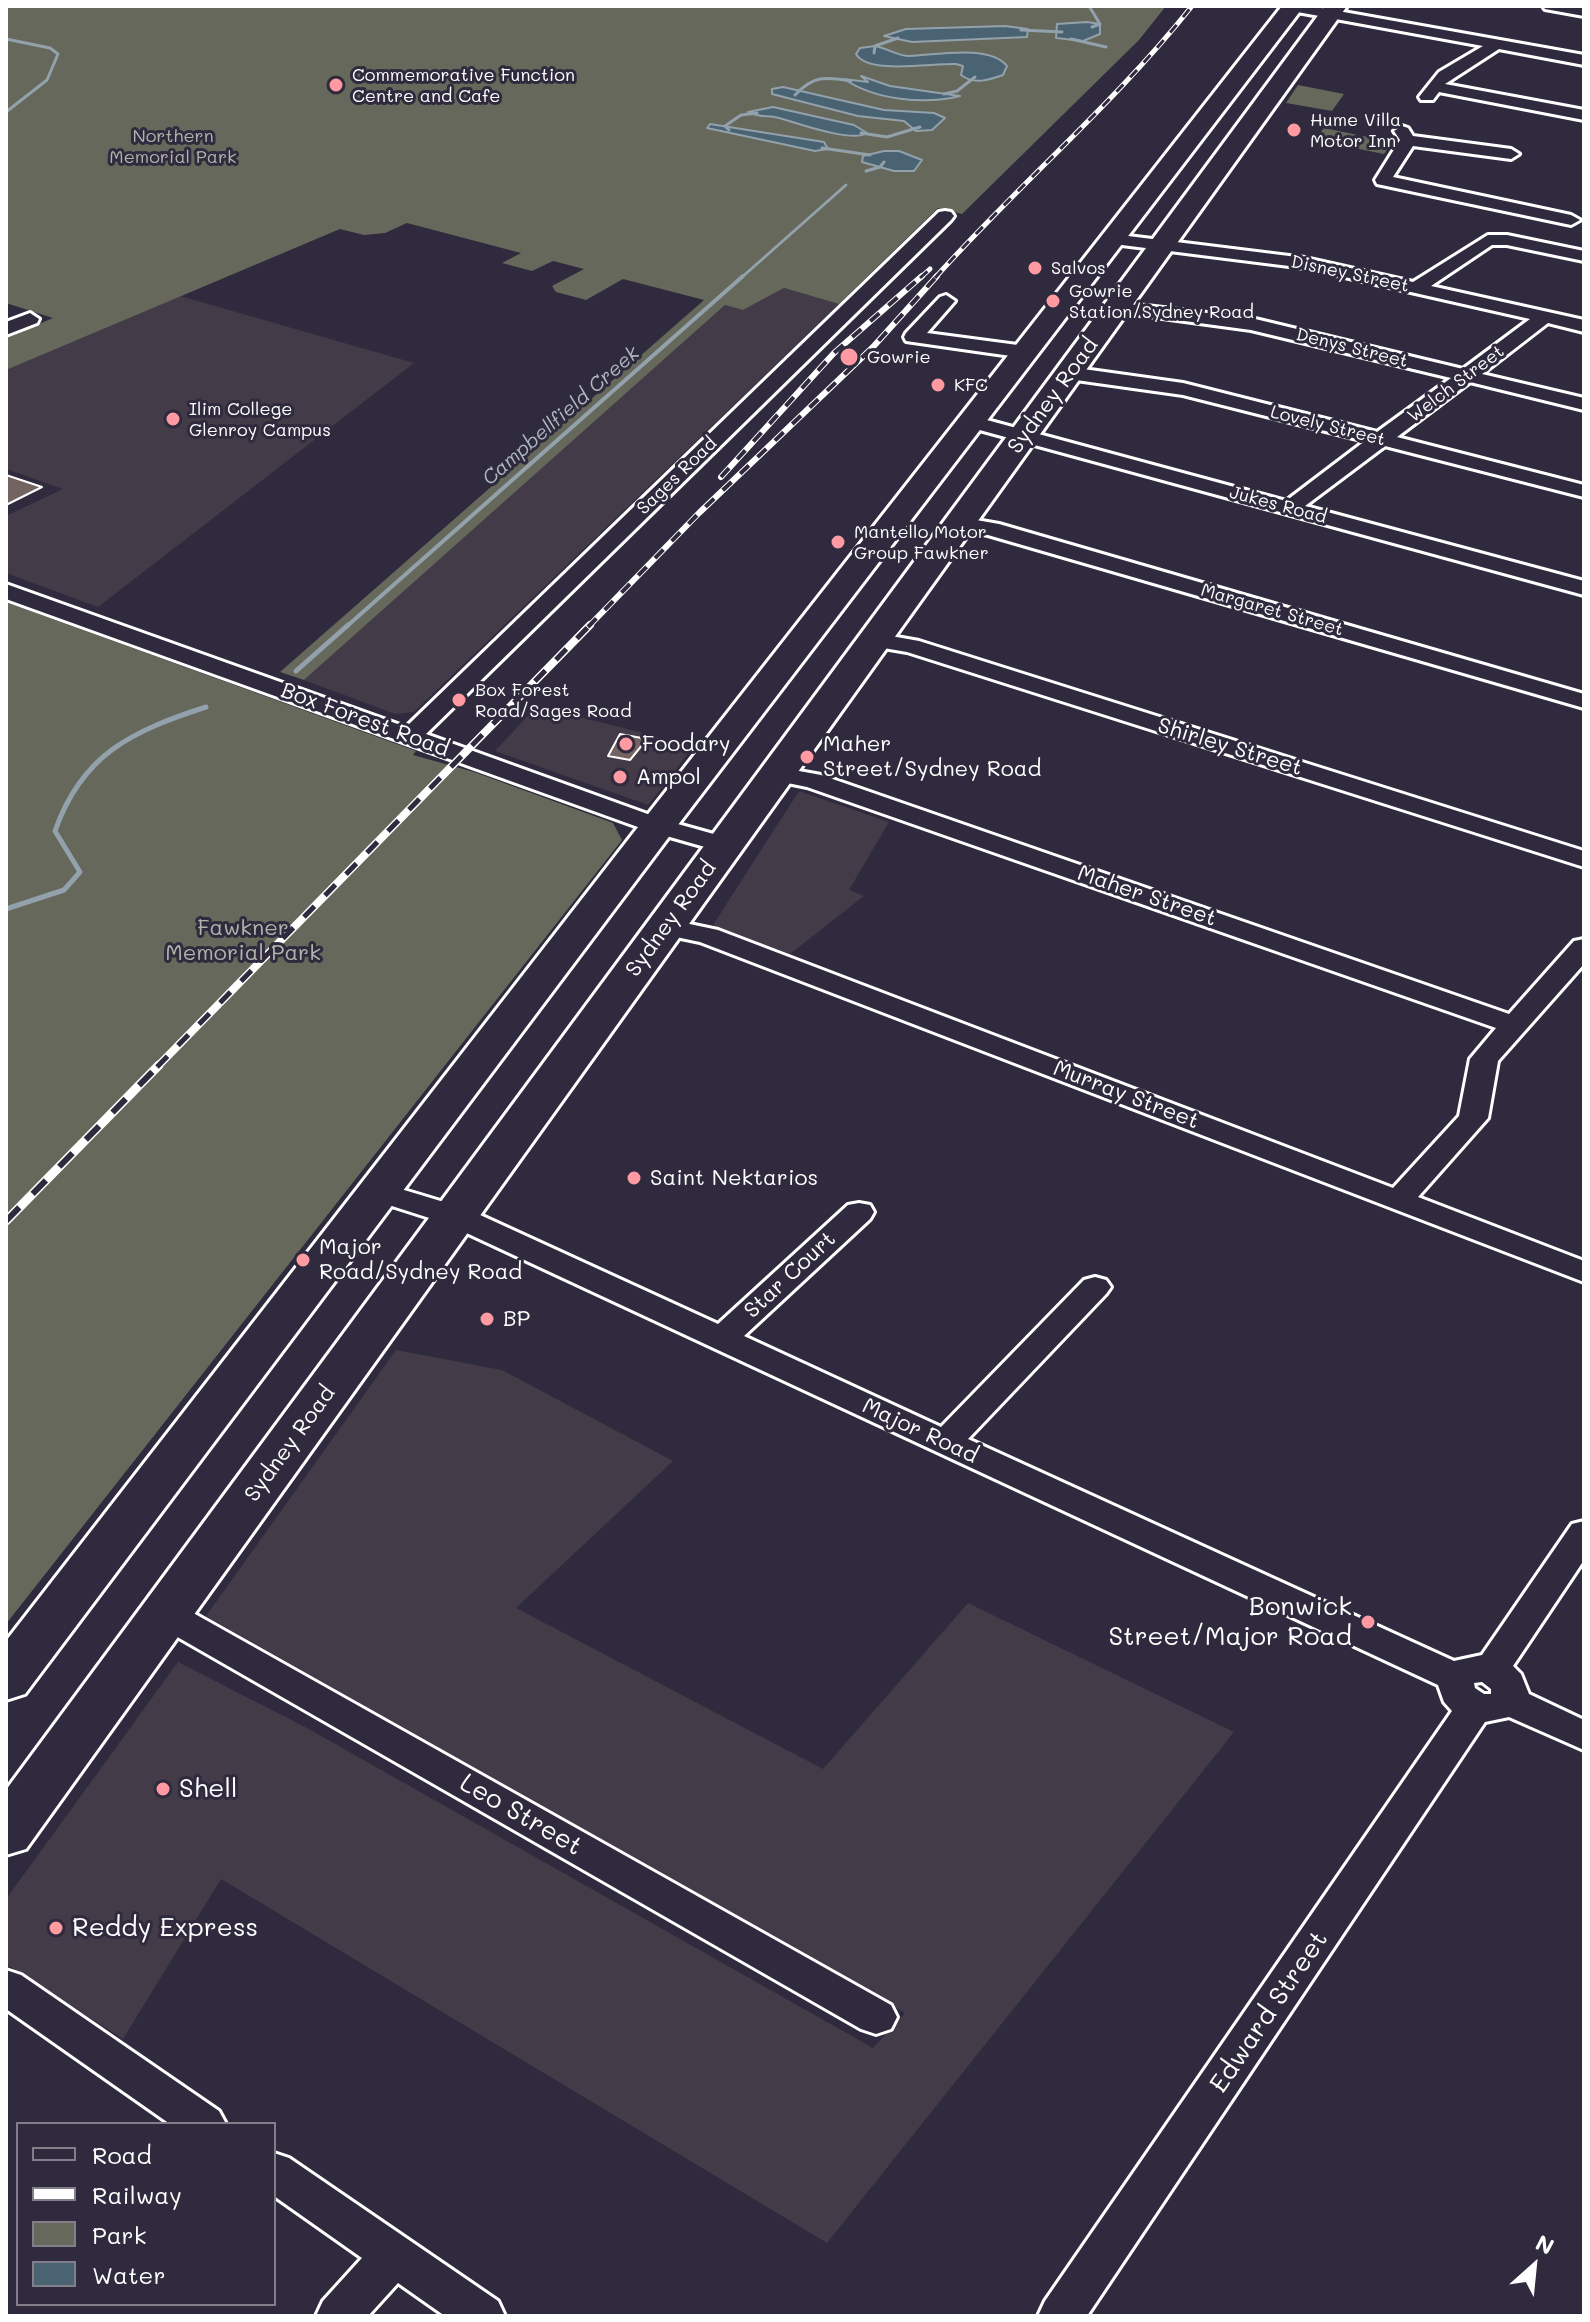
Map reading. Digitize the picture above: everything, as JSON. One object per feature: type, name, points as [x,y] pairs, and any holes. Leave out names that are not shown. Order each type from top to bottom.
[{"type":"highway","points":[[6,1680],[658,826],[1292,6]]},
{"type":"highway","name":"Sydney Road","points":[[6,1833],[1334,9]]},
{"type":"street","points":[[1292,6],[1361,12],[1497,44],[1584,60]]},
{"type":"street","points":[[1550,6],[1584,12]]},
{"type":"street","points":[[1497,44],[1444,75],[1431,92],[1584,115]]},
{"type":"street","points":[[1511,154],[1405,135],[1383,180],[1578,216]]},
{"type":"street","name":"Sages Road","points":[[410,736],[945,216]]},
{"type":"street","points":[[1535,246],[1578,216]]},
{"type":"street","name":"Disney Street","points":[[1112,239],[1305,263],[1584,326]]},
{"type":"street","points":[[1416,288],[1482,242],[1494,239],[1584,256]]},
{"type":"street","points":[[946,301],[913,337],[1025,352]]},
{"type":"street","name":"Denys Street","points":[[1118,306],[1244,322],[1584,404]]},
{"type":"street","points":[[6,312],[30,319],[6,329]]},
{"type":"street","name":"Welch Street","points":[[1289,508],[1545,317]]},
{"type":"street","name":"Lovely Street","points":[[1069,373],[1183,389],[1584,491]]},
{"type":"street","name":"Jukes Road","points":[[972,422],[1584,588]]},
{"type":"street","name":"Margaret Street","points":[[959,523],[991,529],[1584,701]]},
{"type":"street","name":"Box Forest Road","points":[[6,591],[658,826],[726,845]]},
{"type":"street","name":"Shirley Street","points":[[874,640],[911,646],[1584,859]]},
{"type":"street","name":"Maher Street","points":[[777,774],[812,780],[1515,1025]]},
{"type":"street","name":"Murray Street","points":[[666,927],[708,936],[1584,1272]]},
{"type":"street","points":[[1400,1199],[1473,1118],[1484,1059],[1584,947]]},
{"type":"street","name":"Major Road","points":[[381,1192],[456,1216],[1584,1736]]},
{"type":"street","name":"Star Court","points":[[721,1339],[859,1212]]},
{"type":"street","points":[[945,1443],[1095,1287]]},
{"type":"street","name":"Edward Street","points":[[1061,2316],[1483,1689],[1584,1533]]},
{"type":"street","name":"Leo Street","points":[[166,1614],[876,2017]]},
{"type":"street","points":[[6,1987],[201,2122]]},
{"type":"street","points":[[276,2173],[482,2316]]},
{"type":"street","points":[[339,2316],[394,2255]]},
{"type":"shaded area","points":[[784,288],[839,304],[414,712],[395,714],[304,680],[725,305],[743,310]]},
{"type":"shaded area","name":"Ilim College Glenroy Campus","points":[[180,296],[414,363],[98,607],[6,573],[6,516],[63,489],[6,469],[6,370]]},
{"type":"shaded area","name":"Ampol","points":[[537,706],[694,746],[648,805],[495,751]]},
{"type":"shaded area","points":[[799,791],[889,822],[849,890],[864,896],[790,954],[713,925]]},
{"type":"shaded area","points":[[396,1350],[502,1370],[673,1461],[516,1608],[823,1769],[968,1603],[1234,1732],[827,2243],[221,1879],[123,2039],[6,1964],[6,1899],[178,1662],[307,1728],[873,2048],[905,2013],[206,1616]]},
{"type":"green space","name":"Northern Memorial Park","points":[[6,6],[1166,6],[1139,40],[962,214],[938,208],[839,304],[784,288],[743,310],[725,305],[304,680],[280,672],[704,300],[623,279],[586,300],[556,292],[552,286],[584,269],[553,261],[532,271],[502,263],[521,253],[407,223],[385,233],[364,235],[340,229],[6,370],[6,338],[53,318],[6,303]]},
{"type":"green space","points":[[1298,85],[1344,94],[1332,111],[1286,103]]},
{"type":"green space","points":[[1324,128],[1392,142],[1384,154],[1314,140]]},
{"type":"green space","name":"Fawkner Memorial Park","points":[[6,602],[416,751],[413,755],[474,772],[613,823],[622,840],[6,1624]]},
{"type":"water","points":[[1057,24],[1100,24],[1100,34],[1083,41],[1056,38]]},
{"type":"water","points":[[1005,26],[1028,29],[1027,37],[912,42],[884,36],[906,29]]},
{"type":"water","points":[[875,46],[906,56],[975,53],[999,59],[1007,66],[1003,75],[976,81],[961,75],[963,66],[956,64],[887,66],[873,64],[856,54],[860,48]]},
{"type":"water","points":[[861,76],[890,86],[960,96],[931,100],[900,99],[870,92],[844,79],[868,82]]},
{"type":"water","points":[[783,87],[884,110],[934,113],[945,118],[932,130],[916,131],[904,121],[858,116],[772,94],[772,89]]},
{"type":"water","points":[[773,107],[854,125],[867,133],[837,134],[748,112]]},
{"type":"water","points":[[710,124],[824,142],[828,149],[815,151],[707,128]]},
{"type":"water","points":[[899,151],[922,160],[914,171],[894,171],[862,162],[863,156]]},
{"type":"building","points":[[6,475],[42,487],[6,505]]},
{"type":"building","name":"Foodary","points":[[620,734],[647,739],[630,760],[608,756]]},
{"type":"waterway","name":"Campbellfield Creek","points":[[1089,6],[1100,24],[1092,27]]},
{"type":"waterway","name":"Campbellfield Creek","points":[[1021,30],[1062,32]]},
{"type":"waterway","name":"Campbellfield Creek","points":[[874,53],[875,46],[898,38]]},
{"type":"waterway","points":[[6,39],[50,48],[58,54],[47,80],[6,112]]},
{"type":"waterway","points":[[1071,39],[1106,47]]},
{"type":"waterway","name":"Campbellfield Creek","points":[[944,94],[957,91],[975,77]]},
{"type":"waterway","name":"Campbellfield Creek","points":[[795,95],[820,79],[851,81]]},
{"type":"waterway","name":"Campbellfield Creek","points":[[729,130],[725,126],[741,115],[757,113]]},
{"type":"waterway","name":"Campbellfield Creek","points":[[861,133],[887,137],[920,127]]},
{"type":"waterway","name":"Campbellfield Creek","points":[[822,148],[870,155]]},
{"type":"waterway","name":"Campbellfield Creek","points":[[866,171],[880,167],[884,162]]},
{"type":"waterway","name":"Campbellfield Creek","points":[[741,278],[846,185]]},
{"type":"waterway","name":"Campbellfield Creek","points":[[346,627],[743,276]]},
{"type":"waterway","name":"Campbellfield Creek","points":[[296,671],[348,625]]},
{"type":"waterway","name":"Campbellfield Creek","points":[[6,909],[64,890],[80,872],[55,831],[66,805],[95,764],[133,736],[206,707]]},
{"type":"railway","points":[[935,278],[1099,110],[1192,6]]},
{"type":"railway","points":[[920,278],[930,269]]},
{"type":"railway","points":[[721,477],[834,353],[922,276]]},
{"type":"railway","points":[[588,627],[699,513],[873,347],[937,276]]},
{"type":"railway","points":[[157,1067],[590,625]]},
{"type":"railway","points":[[6,1221],[159,1065]]},
{"type":"place","name":"Commemorative Function Centre and Cafe","points":[[336,85]]},
{"type":"place","name":"Hume Villa Motor Inn","points":[[1294,130]]},
{"type":"place","name":"Salvos","points":[[1035,268]]},
{"type":"place","name":"Gowrie Station/Sydney Road","points":[[1053,301]]},
{"type":"place","name":"Gowrie","points":[[849,357]]},
{"type":"place","name":"KFC","points":[[938,385]]},
{"type":"place","name":"Ilim College Glenroy Campus","points":[[173,419]]},
{"type":"place","name":"Mantello Motor Group Fawkner","points":[[838,542]]},
{"type":"place","name":"Box Forest Road/Sages Road","points":[[459,700]]},
{"type":"place","name":"Foodary","points":[[626,744]]},
{"type":"place","name":"Maher Street/Sydney Road","points":[[807,757]]},
{"type":"place","name":"Ampol","points":[[620,777]]},
{"type":"place","name":"Saint Nektarios","points":[[634,1178]]},
{"type":"place","name":"Major Road/Sydney Road","points":[[303,1260]]},
{"type":"place","name":"BP","points":[[487,1319]]},
{"type":"place","name":"Bonwick Street/Major Road","points":[[1368,1622]]},
{"type":"place","name":"Shell","points":[[163,1789]]},
{"type":"place","name":"Reddy Express","points":[[56,1928]]}]
